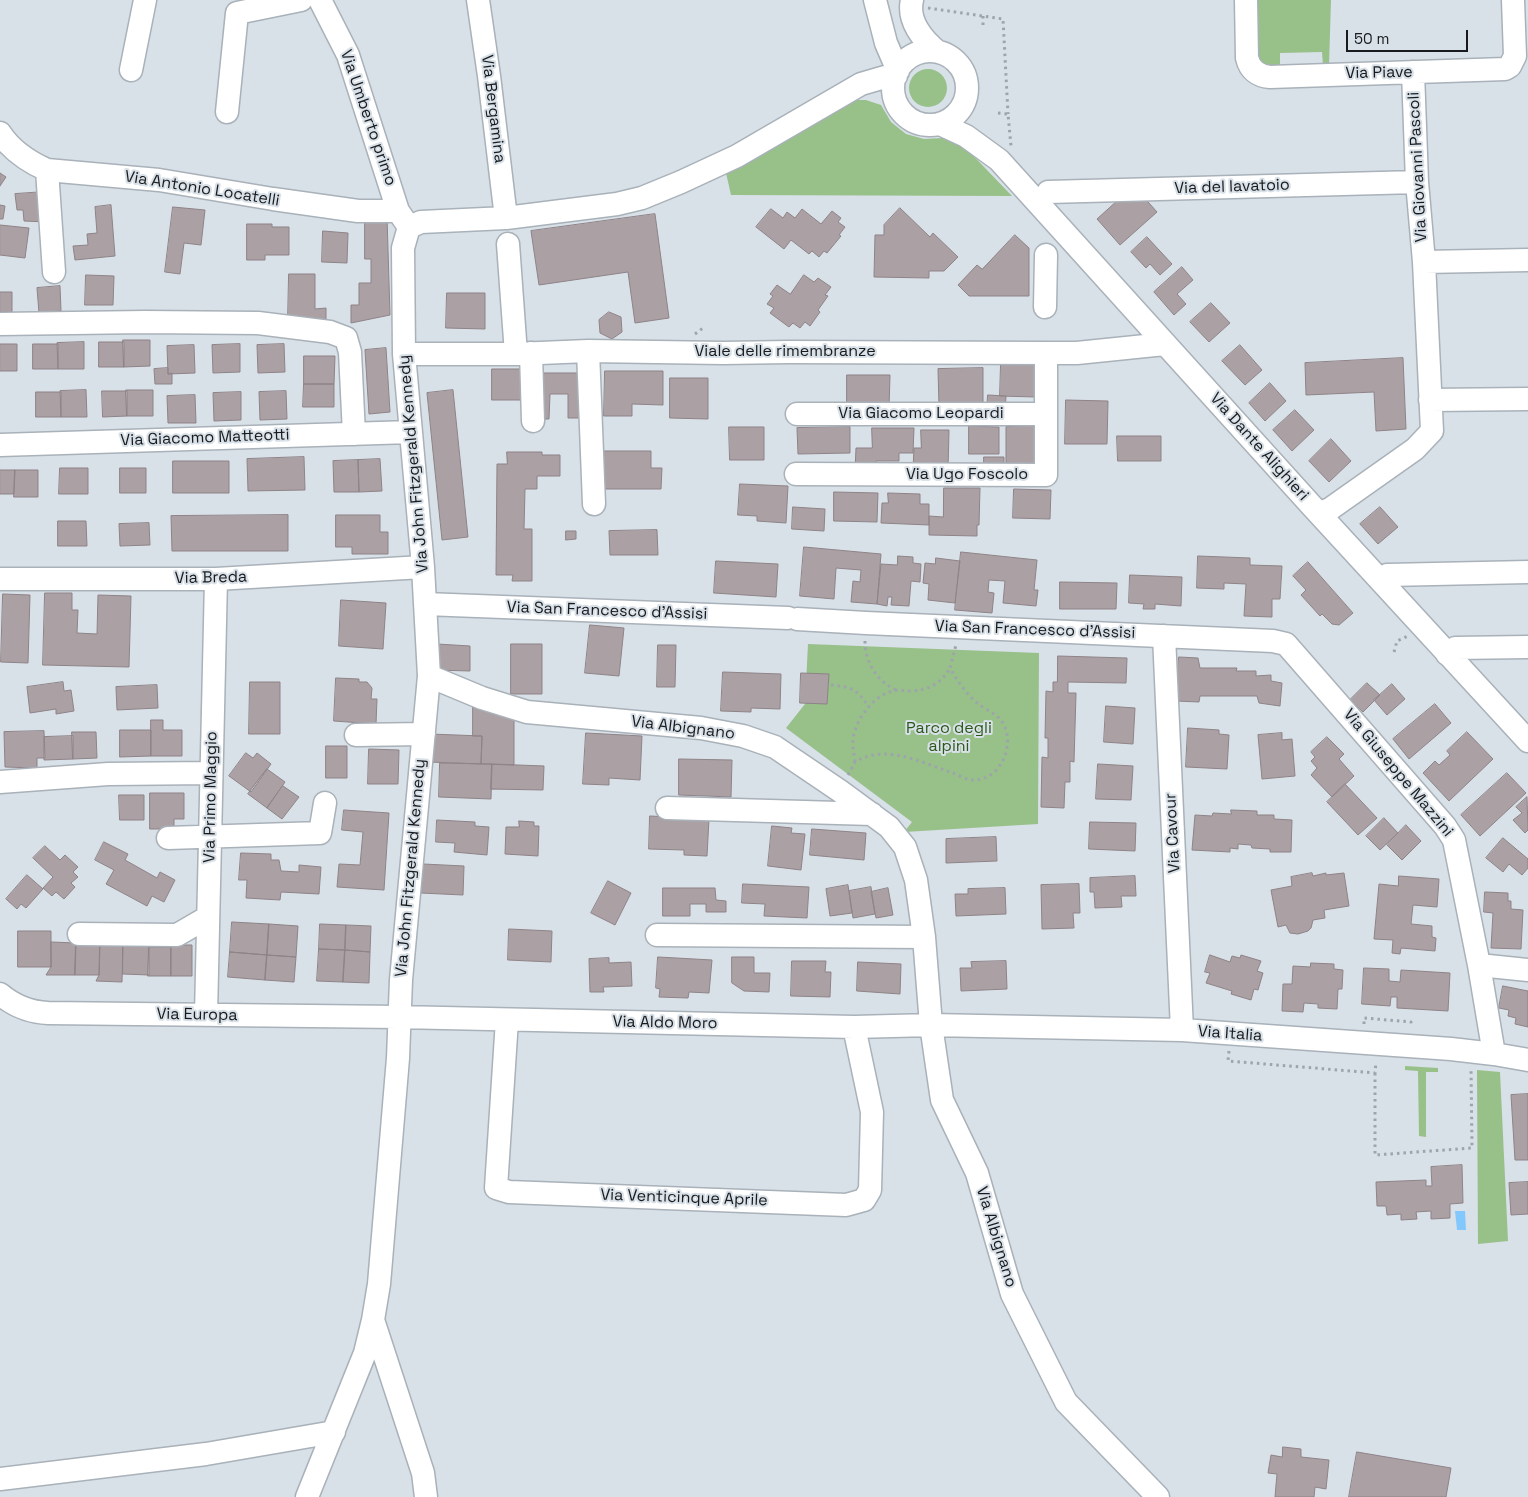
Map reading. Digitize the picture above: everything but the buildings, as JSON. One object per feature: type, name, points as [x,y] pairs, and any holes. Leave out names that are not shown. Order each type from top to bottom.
[{"type":"street","points":[[131,70],[145,0]]},
{"type":"street","points":[[226,112],[237,13],[301,0]]},
{"type":"street","name":"Via Umberto primo","points":[[320,0],[348,54],[404,219]]},
{"type":"street","name":"Via Bergamina","points":[[478,0],[490,76],[506,218]]},
{"type":"street","points":[[875,0],[887,48],[897,74]]},
{"type":"street","name":"Via Piave","points":[[1246,0],[1247,58],[1252,70],[1258,74],[1270,77],[1500,70],[1510,66],[1515,56],[1514,0]]},
{"type":"street","points":[[911,4],[917,28],[932,52]]},
{"type":"street","points":[[882,23],[932,52],[949,57],[958,64],[964,74],[967,84],[963,105],[957,114],[949,120],[940,124],[930,125],[912,120],[899,108],[895,99],[894,84],[897,74],[910,58],[932,52]]},
{"type":"street","name":"Via Giovanni Pascoli","points":[[1318,513],[1330,510],[1415,449],[1432,431],[1424,262],[1417,182],[1414,72]]},
{"type":"street","name":"Via Antonio Locatelli","points":[[0,133],[5,141],[30,163],[47,170],[159,180],[422,222],[506,218],[617,204],[642,198],[737,156],[868,82],[897,74]]},
{"type":"street","points":[[854,89],[895,99]]},
{"type":"street","name":"Via Dante Alighieri","points":[[966,95],[975,125],[1001,151]]},
{"type":"street","name":"Via Dante Alighieri","points":[[940,124],[1001,151]]},
{"type":"street","name":"Via Dante Alighieri","points":[[1001,151],[1000,160],[1318,513],[1528,741]]},
{"type":"street","points":[[47,170],[54,272]]},
{"type":"street","name":"Via del lavatoio","points":[[1048,192],[1417,182]]},
{"type":"street","name":"Via John Fitzgerald Kennedy","points":[[308,1497],[364,1353],[373,1320],[379,1284],[398,1058],[398,1017],[429,676],[426,604],[404,354],[404,219]]},
{"type":"street","points":[[508,244],[533,421]]},
{"type":"street","points":[[1045,308],[1046,255]]},
{"type":"street","name":"Via Giovanni Pascoli","points":[[1424,262],[1528,260]]},
{"type":"street","points":[[0,324],[258,323],[330,332],[346,338],[350,352],[354,434]]},
{"type":"street","name":"Viale delle rimembranze","points":[[404,354],[523,354],[588,351],[1046,353],[1166,344]]},
{"type":"street","points":[[588,351],[594,504]]},
{"type":"street","name":"Via Ugo Foscolo","points":[[796,474],[1046,476],[1046,353]]},
{"type":"street","points":[[1430,400],[1528,399]]},
{"type":"street","name":"Via Giacomo Leopardi","points":[[797,414],[1046,414]]},
{"type":"street","name":"Via Giacomo Matteotti","points":[[0,445],[411,432]]},
{"type":"street","name":"Via Breda","points":[[0,579],[216,579],[423,567]]},
{"type":"street","points":[[1379,579],[1387,575],[1528,572]]},
{"type":"street","name":"Via Primo Maggio","points":[[206,1015],[216,579]]},
{"type":"street","name":"Via San Francesco d'Assisi","points":[[426,604],[792,618],[885,624],[1273,641]]},
{"type":"street","name":"Via Cavour","points":[[1164,636],[1182,1030]]},
{"type":"street","name":"Via Giuseppe Mazzini","points":[[1273,641],[1286,644],[1300,658],[1445,826],[1454,840],[1479,965],[1494,1054]]},
{"type":"street","points":[[1447,654],[1455,648],[1528,647]]},
{"type":"street","name":"Via Albignano","points":[[429,676],[482,698],[527,712],[701,728],[742,736],[775,747],[889,827],[906,847],[916,880],[942,1100],[977,1173],[1012,1294],[1066,1402],[1158,1497]]},
{"type":"street","points":[[356,735],[424,734]]},
{"type":"street","points":[[0,782],[108,774],[211,773]]},
{"type":"street","points":[[168,838],[320,833],[325,803]]},
{"type":"street","points":[[667,808],[872,814]]},
{"type":"street","points":[[79,934],[177,935],[208,917]]},
{"type":"street","points":[[657,935],[924,937]]},
{"type":"street","points":[[1479,965],[1528,970]]},
{"type":"street","name":"Via Europa","points":[[0,994],[26,1010],[48,1014],[398,1017]]},
{"type":"street","name":"Via Aldo Moro","points":[[398,1017],[854,1027],[932,1025]]},
{"type":"street","name":"Via Venticinque Aprile","points":[[507,1020],[496,1188],[509,1192],[846,1205],[864,1200],[870,1190],[872,1112],[854,1027]]},
{"type":"street","name":"Via Italia","points":[[932,1025],[1182,1030],[1401,1045],[1494,1054],[1528,1060]]},
{"type":"street","points":[[373,1320],[423,1473],[426,1497]]},
{"type":"street","points":[[0,1480],[206,1454],[334,1432]]},
{"type":"path","points":[[911,4],[919,7],[1003,19],[1008,114],[1001,151]]},
{"type":"path","points":[[983,16],[983,27]]},
{"type":"path","points":[[998,113],[1008,114]]},
{"type":"path","points":[[1394,652],[1397,641],[1413,633]]},
{"type":"path","points":[[865,646],[868,661],[877,676],[897,690]]},
{"type":"path","points":[[840,791],[855,762],[854,734],[862,716],[869,707],[886,694],[897,690],[917,690],[931,687],[943,679],[950,668],[956,649]]},
{"type":"path","points":[[855,762],[874,754],[892,754],[971,780],[988,776],[995,770],[1001,764],[1008,748],[1003,724],[998,717],[976,702],[961,686],[950,668]]},
{"type":"path","points":[[831,685],[850,687],[858,692],[869,707]]},
{"type":"path","points":[[1374,1073],[1375,1156],[1472,1148],[1471,1064]]},
{"type":"green space","points":[[1253,0],[1331,0],[1329,65],[1323,65],[1322,52],[1280,53],[1280,66],[1261,67],[1256,62]]},
{"type":"green space","points":[[928,69],[941,75],[947,88],[941,101],[928,107],[915,101],[909,88],[915,75]]},
{"type":"green space","points":[[855,100],[866,100],[881,105],[891,122],[906,134],[924,139],[942,138],[961,143],[1012,196],[731,195],[726,173]]},
{"type":"green space","name":"Parco degli alpini","points":[[808,644],[1039,653],[1038,824],[904,832],[912,822],[786,728],[805,704]]},
{"type":"green space","points":[[1405,1066],[1438,1068],[1438,1072],[1426,1072],[1426,1137],[1419,1136],[1418,1071],[1405,1070]]},
{"type":"green space","points":[[1477,1070],[1500,1072],[1508,1241],[1478,1244]]},
{"type":"water","points":[[1455,1211],[1465,1211],[1466,1230],[1457,1230]]}]
